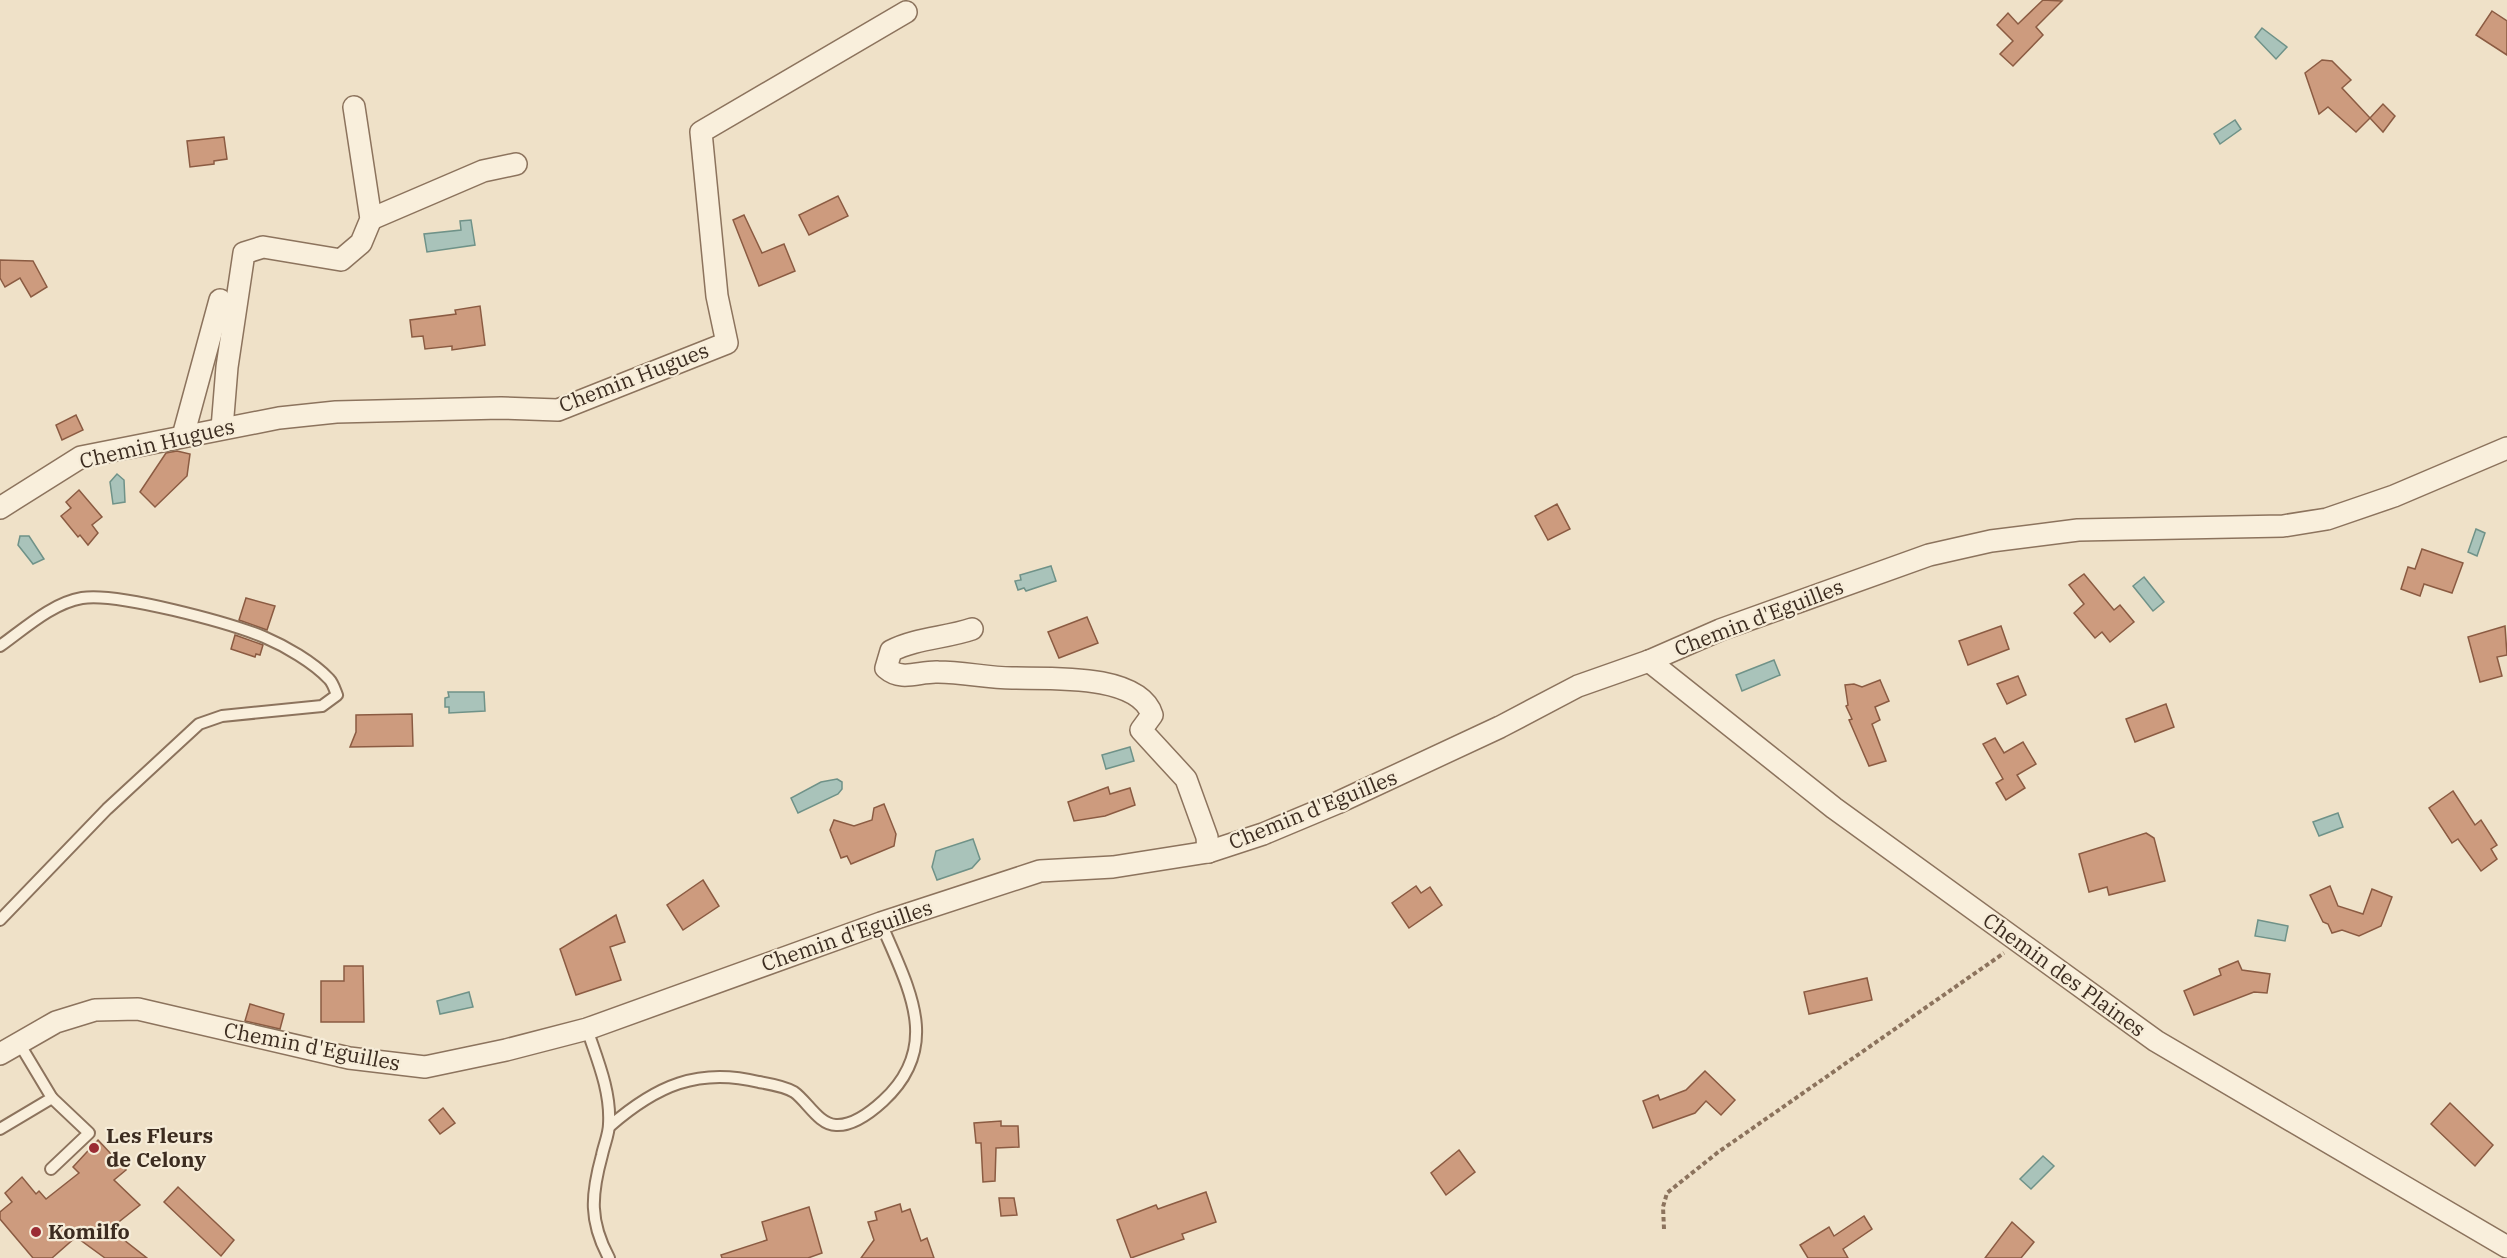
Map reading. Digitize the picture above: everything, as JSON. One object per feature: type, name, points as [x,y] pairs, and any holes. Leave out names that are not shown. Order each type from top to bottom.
[{"type":"street","name":"Chemin Hugues","points":[[0,508],[81,457],[222,428],[279,418],[336,412],[501,408],[558,410],[727,343],[717,296],[701,132],[906,12]]},
{"type":"street","points":[[222,428],[227,367],[244,253],[264,247],[341,260],[361,243],[370,219],[354,107]]},
{"type":"street","points":[[370,219],[483,171],[516,164]]},
{"type":"street","points":[[183,436],[220,300]]},
{"type":"street","name":"Chemin d'Eguilles","points":[[0,1054],[56,1022],[95,1010],[138,1009],[349,1058],[425,1068],[587,1029],[881,923],[1040,871],[1113,867],[1208,852],[1263,834],[1337,803],[1500,727],[1578,686],[1649,661],[1720,630],[1929,555],[1991,541],[2078,530],[2283,526],[2327,519],[2394,496],[2507,448]]},
{"type":"street","points":[[972,629],[948,637],[900,646],[891,651],[886,668],[894,675],[905,676],[925,671],[1010,678],[1057,677],[1099,684],[1141,697],[1149,705],[1152,715],[1141,730],[1186,779],[1207,837],[1208,852]]},
{"type":"street","name":"Chemin des Plaines","points":[[1649,661],[1834,808],[2156,1041],[2507,1247]]},
{"type":"lane","points":[[0,646],[50,611],[82,598],[131,601],[226,624],[265,638],[310,663],[331,680],[337,695],[322,706],[222,716],[199,724],[107,809],[0,920]]},
{"type":"lane","points":[[609,1126],[664,1088],[697,1077],[726,1076],[772,1085],[793,1092],[826,1122],[836,1125],[861,1118],[874,1109],[905,1078],[915,1056],[918,1037],[914,1007],[881,923]]},
{"type":"lane","points":[[587,1029],[606,1092],[609,1126],[597,1175],[592,1208],[597,1235],[609,1258]]},
{"type":"lane","points":[[18,1043],[52,1098],[89,1133],[51,1169]]},
{"type":"lane","points":[[0,1130],[52,1098]]},
{"type":"path","points":[[1664,1229],[1663,1207],[1667,1193],[1717,1153],[2019,943]]},
{"type":"water","points":[[2262,28],[2287,47],[2276,59],[2255,37]]},
{"type":"water","points":[[2235,120],[2241,129],[2220,144],[2214,134]]},
{"type":"water","points":[[471,220],[475,245],[427,252],[424,234],[461,230],[460,221]]},
{"type":"water","points":[[117,474],[124,480],[125,502],[113,504],[110,482]]},
{"type":"water","points":[[2476,529],[2485,533],[2477,556],[2468,552]]},
{"type":"water","points":[[20,536],[29,536],[44,559],[33,564],[18,545]]},
{"type":"water","points":[[1051,566],[1056,581],[1026,591],[1024,588],[1018,590],[1015,581],[1021,580],[1020,575]]},
{"type":"water","points":[[2144,577],[2164,602],[2153,611],[2133,586]]},
{"type":"water","points":[[1774,660],[1780,675],[1742,691],[1736,675]]},
{"type":"water","points":[[448,692],[484,692],[485,711],[449,713],[449,707],[445,707],[445,698],[449,697]]},
{"type":"water","points":[[1130,747],[1134,761],[1106,769],[1102,755]]},
{"type":"water","points":[[837,779],[842,782],[842,789],[838,794],[798,813],[791,798],[821,782]]},
{"type":"water","points":[[2338,813],[2343,827],[2319,836],[2313,822]]},
{"type":"water","points":[[973,839],[980,859],[972,868],[937,880],[932,867],[936,851]]},
{"type":"water","points":[[2258,920],[2288,926],[2285,941],[2255,936]]},
{"type":"water","points":[[469,992],[473,1007],[440,1014],[437,1001]]},
{"type":"water","points":[[2043,1156],[2054,1166],[2031,1189],[2020,1179]]},
{"type":"building","points":[[2043,0],[2062,1],[2036,27],[2043,35],[2013,66],[2000,54],[2013,41],[1997,25],[2008,13],[2018,24]]},
{"type":"building","points":[[2492,11],[2507,21],[2507,55],[2476,35]]},
{"type":"building","points":[[2322,60],[2332,61],[2351,80],[2342,88],[2370,118],[2356,132],[2328,107],[2319,114],[2305,73]]},
{"type":"building","points":[[2383,104],[2395,116],[2383,132],[2370,118]]},
{"type":"building","points":[[224,137],[227,159],[214,161],[214,164],[190,167],[187,141]]},
{"type":"building","points":[[838,196],[848,216],[809,235],[799,215]]},
{"type":"building","points":[[744,215],[762,253],[784,244],[795,271],[759,286],[733,220]]},
{"type":"building","points":[[0,260],[33,261],[47,287],[31,297],[20,278],[5,287],[0,278]]},
{"type":"building","points":[[480,306],[485,345],[452,350],[452,346],[425,349],[423,336],[412,337],[410,320],[456,314],[455,310]]},
{"type":"building","points":[[76,415],[83,430],[62,440],[56,425]]},
{"type":"building","points":[[177,451],[190,454],[187,476],[155,507],[140,492],[166,453]]},
{"type":"building","points":[[79,490],[102,517],[92,525],[98,533],[88,545],[80,535],[78,537],[61,516],[71,508],[66,502]]},
{"type":"building","points":[[1557,504],[1570,529],[1548,540],[1535,516]]},
{"type":"building","points":[[2422,549],[2463,563],[2452,593],[2424,584],[2420,596],[2401,589],[2408,567],[2415,569]]},
{"type":"building","points":[[2084,574],[2114,610],[2120,605],[2134,622],[2110,642],[2102,632],[2095,638],[2074,613],[2084,604],[2069,585]]},
{"type":"building","points":[[246,598],[275,606],[267,630],[239,620]]},
{"type":"building","points":[[1087,617],[1098,643],[1059,658],[1048,632]]},
{"type":"building","points":[[2001,626],[2009,649],[1968,665],[1959,641]]},
{"type":"building","points":[[2505,626],[2507,655],[2497,657],[2502,676],[2480,682],[2468,637]]},
{"type":"building","points":[[235,635],[263,645],[260,655],[256,654],[255,657],[231,649]]},
{"type":"building","points":[[2018,676],[2026,695],[2007,704],[1997,684]]},
{"type":"building","points":[[1880,680],[1889,701],[1875,707],[1880,720],[1872,724],[1886,761],[1869,766],[1849,720],[1852,719],[1846,706],[1848,705],[1845,685],[1854,684],[1862,687]]},
{"type":"building","points":[[2166,704],[2174,727],[2135,742],[2126,719]]},
{"type":"building","points":[[412,714],[413,746],[350,747],[356,732],[356,715]]},
{"type":"building","points":[[1995,738],[2004,753],[2023,742],[2036,764],[2017,775],[2025,788],[2006,800],[1996,783],[2003,779],[1983,744]]},
{"type":"building","points":[[1108,787],[1110,794],[1130,788],[1135,805],[1105,816],[1074,821],[1068,802]]},
{"type":"building","points":[[2453,791],[2475,825],[2481,820],[2497,845],[2491,849],[2497,859],[2481,871],[2458,839],[2452,843],[2429,808]]},
{"type":"building","points":[[884,804],[896,834],[894,846],[851,864],[847,856],[841,858],[830,830],[834,820],[854,826],[872,820],[874,808]]},
{"type":"building","points":[[2146,833],[2154,838],[2165,881],[2109,895],[2107,887],[2089,892],[2079,854]]},
{"type":"building","points":[[703,880],[719,906],[683,930],[667,905]]},
{"type":"building","points":[[1416,886],[1421,893],[1430,887],[1442,905],[1409,928],[1392,903]]},
{"type":"building","points":[[2330,886],[2338,906],[2363,914],[2372,889],[2392,897],[2381,926],[2359,936],[2342,930],[2332,933],[2328,924],[2323,922],[2310,895]]},
{"type":"building","points":[[616,915],[625,942],[610,947],[621,980],[576,995],[560,949]]},
{"type":"building","points":[[2238,961],[2242,970],[2270,974],[2267,993],[2254,992],[2194,1015],[2184,991],[2221,975],[2219,969]]},
{"type":"building","points":[[344,966],[363,966],[364,1022],[321,1022],[321,981],[344,981]]},
{"type":"building","points":[[1867,978],[1872,1000],[1809,1014],[1804,992]]},
{"type":"building","points":[[250,1004],[284,1014],[280,1029],[245,1021]]},
{"type":"building","points":[[1705,1071],[1735,1100],[1721,1115],[1706,1101],[1695,1113],[1653,1128],[1643,1101],[1658,1095],[1660,1100],[1686,1090]]},
{"type":"building","points":[[2450,1103],[2493,1145],[2475,1166],[2431,1124]]},
{"type":"building","points":[[443,1108],[455,1123],[440,1134],[429,1120]]},
{"type":"building","points":[[1001,1121],[1001,1126],[1018,1126],[1019,1147],[996,1148],[995,1181],[983,1182],[981,1143],[976,1143],[974,1123]]},
{"type":"building","points":[[98,1140],[126,1170],[114,1180],[140,1205],[110,1229],[147,1258],[105,1258],[76,1237],[52,1258],[33,1258],[0,1219],[0,1212],[12,1202],[5,1193],[22,1177],[36,1194],[39,1191],[46,1199],[79,1173],[73,1167]]},
{"type":"building","points":[[1459,1150],[1475,1172],[1446,1195],[1431,1173]]},
{"type":"building","points":[[178,1187],[234,1240],[221,1256],[164,1202]]},
{"type":"building","points":[[1206,1192],[1216,1222],[1182,1234],[1184,1239],[1131,1258],[1117,1220],[1156,1205],[1158,1209]]},
{"type":"building","points":[[999,1198],[1014,1198],[1017,1215],[1001,1216]]},
{"type":"building","points":[[900,1204],[902,1212],[910,1209],[921,1241],[927,1238],[934,1258],[861,1258],[874,1240],[868,1222],[877,1220],[875,1212]]},
{"type":"building","points":[[809,1207],[822,1253],[808,1258],[722,1258],[721,1255],[767,1240],[762,1222]]},
{"type":"building","points":[[1864,1216],[1872,1229],[1843,1249],[1848,1258],[1808,1258],[1800,1245],[1829,1227],[1834,1236]]},
{"type":"building","points":[[2012,1222],[2034,1242],[2021,1258],[1985,1258]]},
{"type":"place","name":"Les Fleurs de Celony","points":[[94,1148]]},
{"type":"place","name":"Komilfo","points":[[36,1232]]}]
